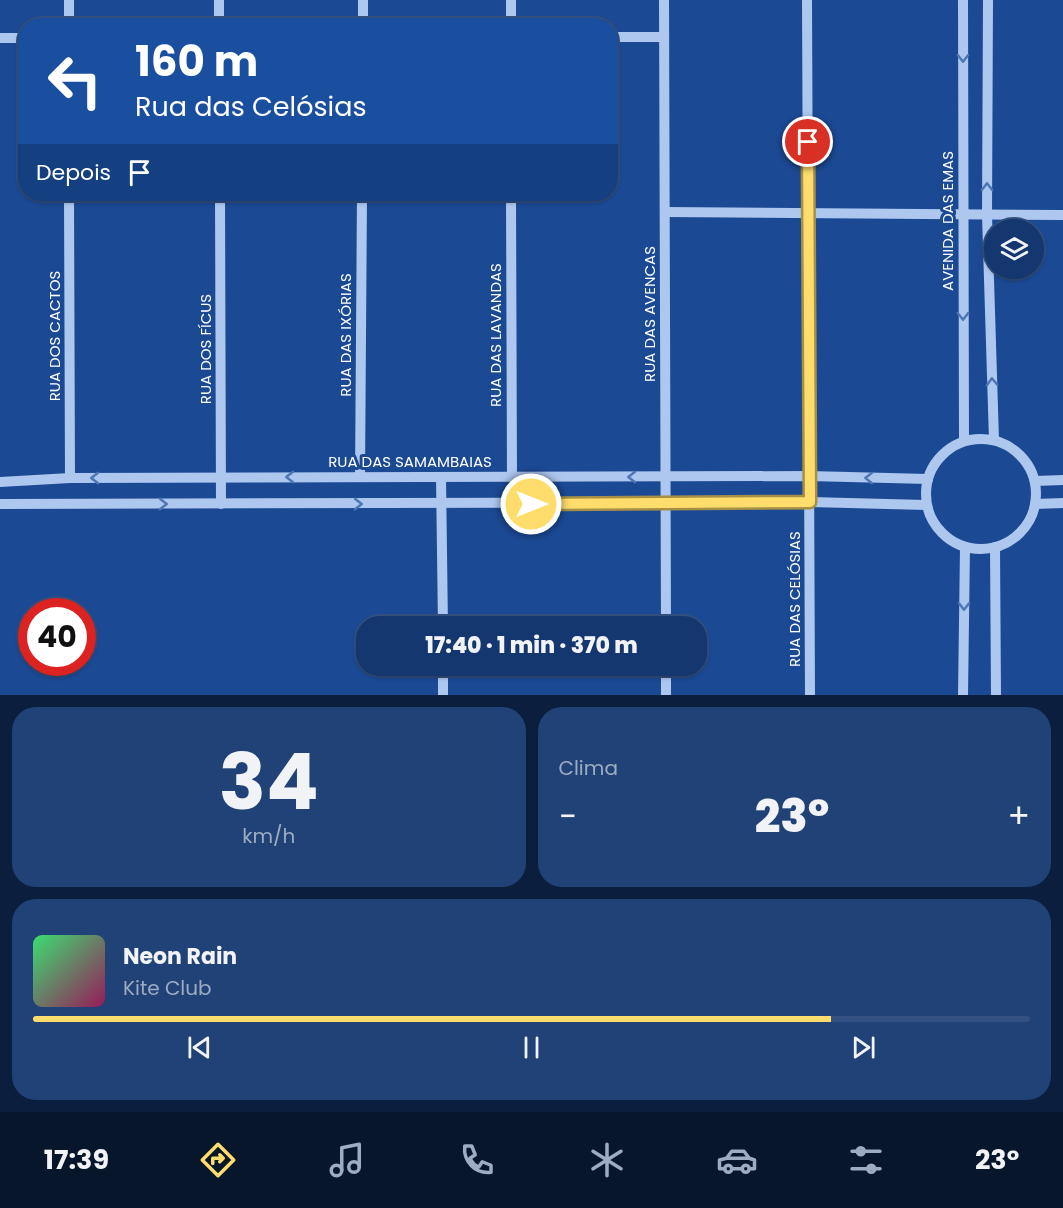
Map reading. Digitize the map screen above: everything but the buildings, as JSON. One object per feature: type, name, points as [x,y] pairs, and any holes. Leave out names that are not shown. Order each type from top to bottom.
[{"type":"street","points":[[69,0],[69,18]]},
{"type":"street","points":[[219,0],[219,18]]},
{"type":"street","points":[[363,0],[363,18]]},
{"type":"street","points":[[511,0],[511,18]]},
{"type":"street","name":"RUA DAS AVENCAS","points":[[664,0],[666,616]]},
{"type":"street","name":"RUA DAS CELÓSIAS","points":[[807,0],[810,695]]},
{"type":"street","name":"AVENIDA DAS EMAS","points":[[963,0],[964,441]]},
{"type":"street","points":[[988,0],[987,215],[994,440]]},
{"type":"street","points":[[618,38],[664,37]]},
{"type":"street","points":[[0,38],[18,38]]},
{"type":"street","name":"RUA DOS CACTOS","points":[[69,201],[70,478]]},
{"type":"street","name":"RUA DOS FÍCUS","points":[[220,201],[221,504]]},
{"type":"street","name":"RUA DAS IXÓRIAS","points":[[360,477],[362,201]]},
{"type":"street","name":"RUA DAS LAVANDAS","points":[[511,201],[512,477]]},
{"type":"street","points":[[665,212],[1063,215]]},
{"type":"street","points":[[994,440],[1016,451],[1030,469],[1035,480],[1035,504],[1032,516],[1017,536],[995,548],[965,547],[940,531],[926,505],[928,479],[937,460],[964,441],[994,440]]},
{"type":"street","name":"RUA DAS SAMAMBAIAS","points":[[0,482],[70,478],[221,477],[809,476],[928,479]]},
{"type":"street","points":[[441,477],[442,616]]},
{"type":"street","points":[[1035,480],[1063,480]]},
{"type":"street","points":[[0,504],[810,502],[926,505]]},
{"type":"street","points":[[1035,504],[1063,503]]},
{"type":"street","points":[[963,695],[965,547]]},
{"type":"street","points":[[995,548],[996,695]]},
{"type":"street","points":[[443,676],[443,695]]},
{"type":"street","points":[[666,676],[666,695]]},
{"type":"route","points":[[531,504],[810,502],[808,142]]}]
